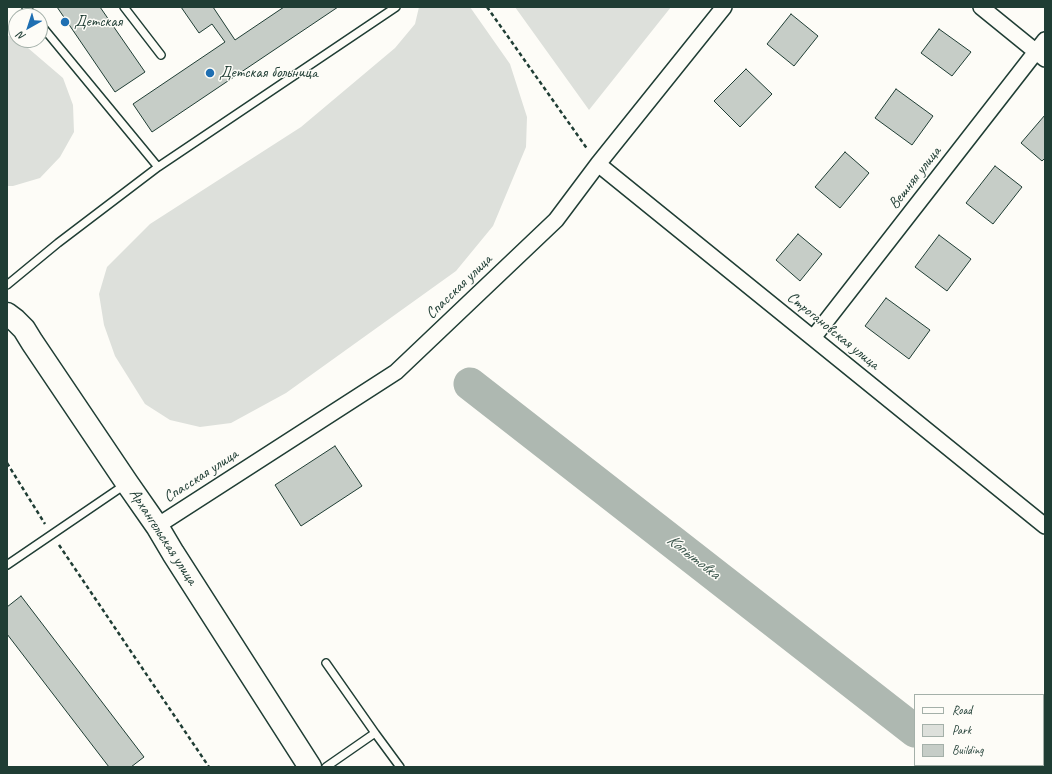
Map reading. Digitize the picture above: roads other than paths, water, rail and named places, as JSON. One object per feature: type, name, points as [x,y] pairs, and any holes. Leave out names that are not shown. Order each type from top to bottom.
[{"type":"main road","name":"Архангельская улица","points":[[7,314],[16,320],[24,329],[157,526],[310,767]]},
{"type":"street","name":"Спасская улица","points":[[157,526],[396,372],[556,220],[598,164],[724,7]]},
{"type":"street","points":[[981,7],[1042,50]]},
{"type":"street","name":"Вешняя улица","points":[[813,338],[1042,50]]},
{"type":"street","name":"Строгановская улица","points":[[598,164],[1045,526]]},
{"type":"lane","points":[[124,7],[161,55]]},
{"type":"lane","points":[[7,285],[58,243],[158,167],[396,7]]},
{"type":"lane","points":[[48,34],[158,167]]},
{"type":"lane","points":[[7,565],[127,483]]},
{"type":"lane","points":[[326,663],[400,767]]},
{"type":"lane","points":[[326,767],[375,733]]},
{"type":"waterway","name":"Копытовка","points":[[470,384],[914,730]]},
{"type":"place","name":"Детская","points":[[65,22]]},
{"type":"place","name":"Детская больница","points":[[210,73]]}]
